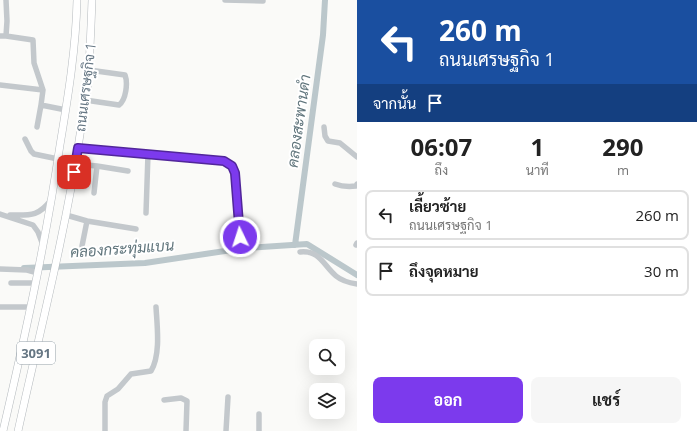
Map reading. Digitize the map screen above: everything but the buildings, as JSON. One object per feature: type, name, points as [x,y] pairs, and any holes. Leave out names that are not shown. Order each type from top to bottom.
[{"type":"main road","name":"ถนนเศรษฐกิจ 1","points":[[3,431],[42,256],[52,198],[66,110],[77,0]]},
{"type":"main road","name":"ถนนเศรษฐกิจ 1","points":[[18,431],[46,313],[78,148],[89,70],[92,0]]},
{"type":"street","points":[[6,0],[6,36]]},
{"type":"street","points":[[224,0],[263,1]]},
{"type":"street","points":[[0,36],[33,40],[34,62],[42,90],[37,127]]},
{"type":"street","points":[[85,100],[119,105],[123,103],[124,99],[126,82],[125,75],[89,70]]},
{"type":"street","points":[[0,85],[42,90]]},
{"type":"street","points":[[41,105],[66,110]]},
{"type":"street","points":[[324,127],[325,136],[328,141],[340,143],[357,157]]},
{"type":"street","points":[[25,139],[34,154],[58,159]]},
{"type":"street","points":[[78,148],[224,161],[232,166],[235,173],[240,237]]},
{"type":"street","points":[[146,213],[148,154]]},
{"type":"street","points":[[75,164],[128,171]]},
{"type":"street","points":[[94,193],[97,166]]},
{"type":"street","points":[[335,184],[343,187],[357,186]]},
{"type":"street","points":[[0,214],[31,215],[44,208],[52,198]]},
{"type":"street","points":[[7,215],[33,225],[38,232],[43,246]]},
{"type":"street","points":[[66,215],[87,221],[136,229]]},
{"type":"street","points":[[82,246],[87,221]]},
{"type":"street","points":[[300,252],[312,252],[318,256],[336,276],[345,282],[357,284]]},
{"type":"street","points":[[0,269],[38,272]]},
{"type":"street","points":[[11,283],[36,283]]},
{"type":"street","points":[[0,307],[30,307]]},
{"type":"street","points":[[105,431],[105,402],[107,396],[118,390],[131,374],[151,371],[156,362],[158,331],[156,307]]},
{"type":"street","points":[[226,431],[228,396]]},
{"type":"street","points":[[164,400],[181,398],[187,401],[186,431]]},
{"type":"street","points":[[259,414],[259,431]]},
{"type":"waterway","name":"คลองสะพานดำ","points":[[295,245],[323,35],[325,0]]},
{"type":"waterway","name":"คลองกระทุ่มแบน","points":[[24,268],[145,263],[245,248],[307,244],[357,275]]},
{"type":"route","points":[[74,172],[78,148],[224,161],[232,166],[235,173],[240,237]]}]
